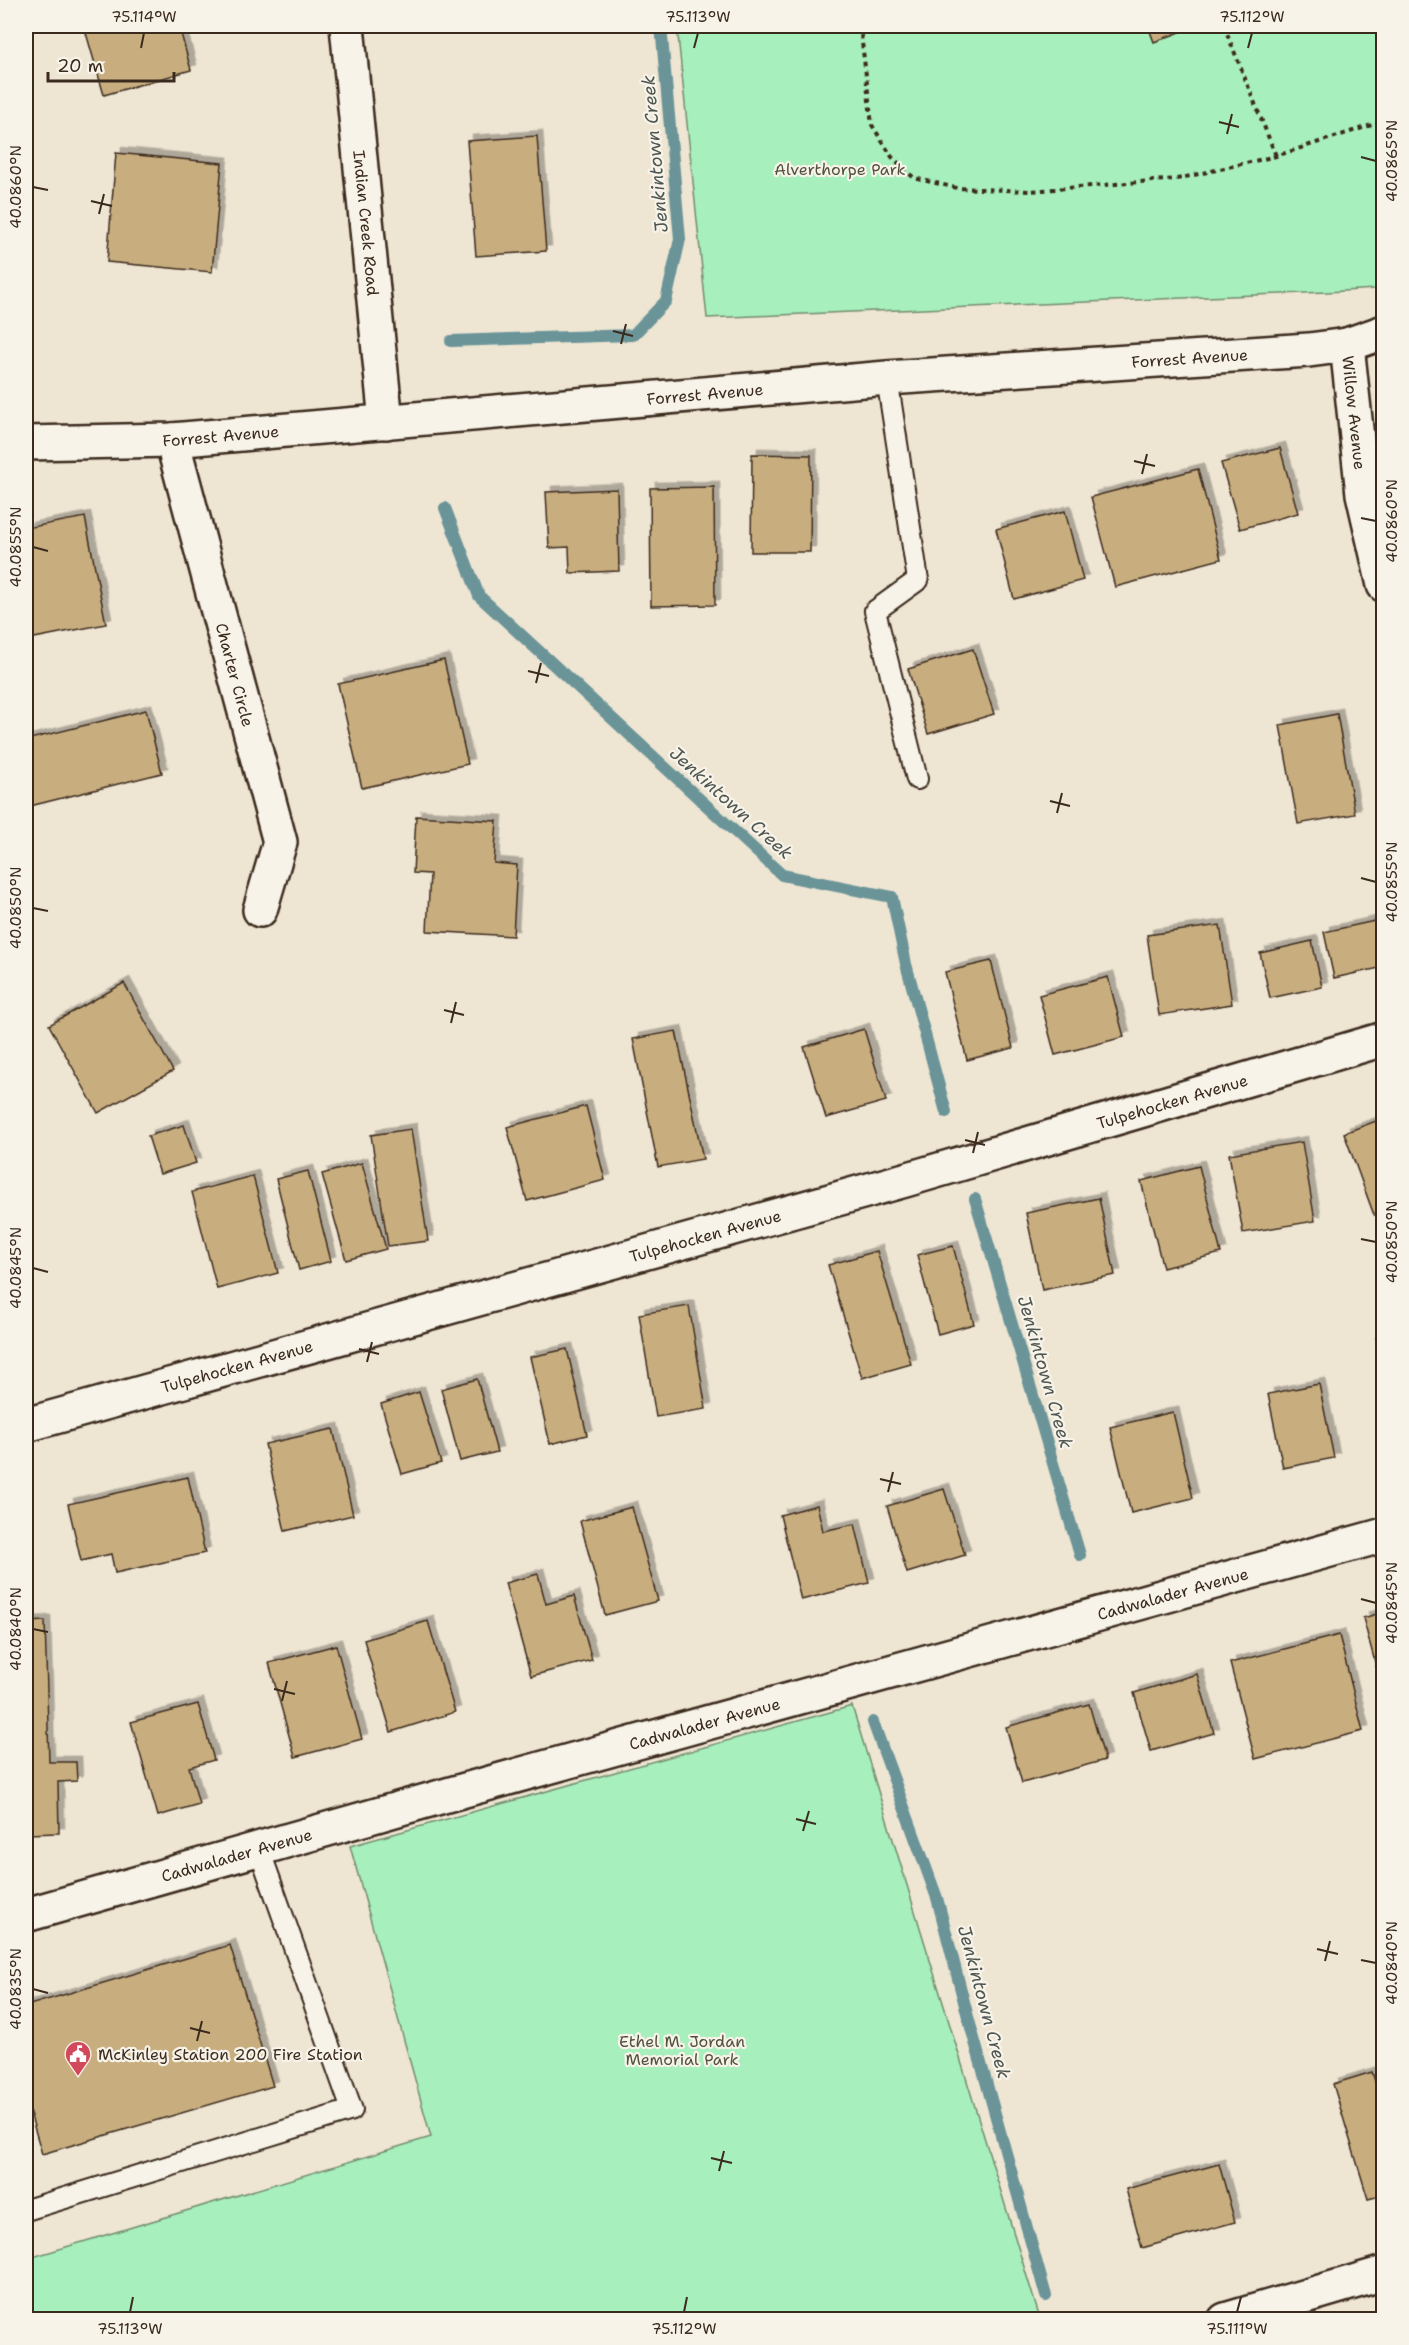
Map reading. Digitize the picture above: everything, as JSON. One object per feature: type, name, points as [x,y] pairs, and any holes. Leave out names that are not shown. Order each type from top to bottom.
[{"type":"street","name":"Indian Creek Road","points":[[347,26],[386,422]]},
{"type":"street","name":"Forrest Avenue","points":[[26,443],[172,440],[887,378],[1309,350],[1347,345],[1383,332]]},
{"type":"street","name":"Willow Avenue","points":[[1347,345],[1363,494],[1383,585]]},
{"type":"street","name":"Charter Circle","points":[[172,440],[280,842],[260,910]]},
{"type":"street","name":"Tulpehocken Avenue","points":[[26,1425],[916,1177],[1383,1039]]},
{"type":"street","name":"Cadwalader Avenue","points":[[26,1916],[259,1848],[1383,1535]]},
{"type":"street","points":[[1225,2319],[1383,2273]]},
{"type":"lane","points":[[887,378],[918,580],[875,611],[917,779]]},
{"type":"lane","points":[[26,2210],[352,2110],[259,1848]]},
{"type":"path","points":[[860,26],[872,125],[892,157],[914,178],[957,188],[1030,192],[1177,179],[1276,156],[1383,120]]},
{"type":"path","points":[[1224,26],[1276,156]]},
{"type":"green space","name":"Alverthorpe Park","points":[[677,26],[1383,26],[1383,287],[1327,292],[707,318]]},
{"type":"green space","name":"Ethel M. Jordan Memorial Park","points":[[852,1706],[1040,2319],[26,2319],[26,2259],[431,2137],[350,1846]]},
{"type":"building","points":[[84,26],[179,26],[191,70],[104,95]]},
{"type":"building","points":[[448,26],[573,26],[448,30]]},
{"type":"building","points":[[1148,26],[1196,26],[1154,42]]},
{"type":"building","points":[[537,136],[546,251],[476,256],[467,141]]},
{"type":"building","points":[[116,153],[222,163],[212,272],[107,262]]},
{"type":"building","points":[[1280,448],[1298,513],[1240,529],[1221,463]]},
{"type":"building","points":[[752,454],[811,455],[810,552],[751,552]]},
{"type":"building","points":[[1198,469],[1221,559],[1115,587],[1091,497]]},
{"type":"building","points":[[714,487],[715,605],[651,606],[650,488]]},
{"type":"building","points":[[617,489],[619,571],[570,573],[569,547],[549,548],[546,492]]},
{"type":"building","points":[[1065,511],[1083,580],[1014,599],[996,529]]},
{"type":"building","points":[[85,517],[106,624],[29,639],[26,621],[26,528]]},
{"type":"building","points":[[973,649],[994,714],[928,734],[908,669]]},
{"type":"building","points":[[444,660],[468,764],[362,788],[338,684]]},
{"type":"building","points":[[146,710],[162,773],[30,806],[26,789],[26,740]]},
{"type":"building","points":[[1337,714],[1355,814],[1298,824],[1280,725]]},
{"type":"building","points":[[416,816],[497,821],[494,863],[517,865],[513,936],[427,931],[430,874],[413,873]]},
{"type":"building","points":[[1384,919],[1384,967],[1334,978],[1324,932]]},
{"type":"building","points":[[1220,925],[1232,1004],[1159,1015],[1147,935]]},
{"type":"building","points":[[1312,941],[1322,987],[1270,998],[1260,953]]},
{"type":"building","points":[[991,961],[1013,1048],[967,1060],[945,972]]},
{"type":"building","points":[[1108,977],[1124,1037],[1055,1055],[1039,995]]},
{"type":"building","points":[[124,983],[173,1071],[98,1113],[49,1025]]},
{"type":"building","points":[[864,1029],[886,1101],[826,1118],[804,1047]]},
{"type":"building","points":[[676,1031],[703,1159],[658,1167],[633,1039]]},
{"type":"building","points":[[586,1106],[605,1180],[527,1201],[507,1127]]},
{"type":"building","points":[[1384,1118],[1384,1212],[1374,1215],[1344,1133]]},
{"type":"building","points":[[184,1125],[196,1163],[160,1174],[148,1136]]},
{"type":"building","points":[[411,1129],[428,1241],[388,1246],[371,1135]]},
{"type":"building","points":[[1302,1142],[1315,1221],[1243,1233],[1229,1154]]},
{"type":"building","points":[[362,1163],[386,1249],[346,1260],[322,1174]]},
{"type":"building","points":[[1199,1166],[1221,1253],[1163,1268],[1141,1181]]},
{"type":"building","points":[[308,1171],[331,1261],[299,1270],[276,1179]]},
{"type":"building","points":[[253,1176],[278,1273],[217,1289],[192,1192]]},
{"type":"building","points":[[1099,1198],[1115,1275],[1042,1290],[1026,1213]]},
{"type":"building","points":[[953,1246],[974,1324],[938,1334],[917,1255]]},
{"type":"building","points":[[877,1251],[911,1364],[862,1378],[828,1265]]},
{"type":"building","points":[[689,1306],[706,1409],[656,1417],[639,1314]]},
{"type":"building","points":[[1384,1335],[1384,1361],[1376,1338]]},
{"type":"building","points":[[567,1349],[587,1435],[550,1444],[530,1357]]},
{"type":"building","points":[[477,1379],[497,1452],[460,1461],[441,1389]]},
{"type":"building","points":[[1319,1384],[1334,1458],[1283,1468],[1268,1394]]},
{"type":"building","points":[[419,1392],[441,1463],[402,1474],[381,1404]]},
{"type":"building","points":[[1173,1412],[1193,1498],[1131,1513],[1110,1427]]},
{"type":"building","points":[[333,1429],[353,1515],[285,1531],[265,1444]]},
{"type":"building","points":[[188,1477],[205,1553],[115,1573],[111,1554],[81,1561],[68,1504]]},
{"type":"building","points":[[944,1489],[965,1555],[907,1573],[887,1506]]},
{"type":"building","points":[[817,1505],[823,1531],[855,1524],[869,1583],[801,1600],[780,1515]]},
{"type":"building","points":[[632,1507],[658,1601],[605,1615],[580,1521]]},
{"type":"building","points":[[538,1574],[546,1604],[574,1596],[592,1660],[531,1676],[505,1583]]},
{"type":"building","points":[[1384,1612],[1384,1688],[1382,1688],[1363,1618]]},
{"type":"building","points":[[45,1621],[49,1762],[76,1762],[77,1781],[58,1782],[59,1833],[26,1834],[26,1622]]},
{"type":"building","points":[[428,1621],[455,1712],[391,1732],[364,1640]]},
{"type":"building","points":[[1339,1635],[1363,1731],[1255,1759],[1230,1663]]},
{"type":"building","points":[[336,1645],[362,1739],[295,1757],[269,1663]]},
{"type":"building","points":[[1197,1674],[1214,1733],[1151,1751],[1134,1693]]},
{"type":"building","points":[[198,1704],[214,1760],[189,1767],[199,1804],[158,1816],[131,1722]]},
{"type":"building","points":[[1089,1704],[1105,1760],[1022,1783],[1006,1727]]},
{"type":"building","points":[[230,1945],[273,2086],[42,2154],[26,2099],[26,2006]]},
{"type":"building","points":[[1372,2072],[1384,2109],[1384,2195],[1368,2199],[1333,2084]]},
{"type":"building","points":[[1219,2164],[1235,2222],[1142,2248],[1126,2189]]},
{"type":"waterway","name":"Jenkintown Creek","points":[[451,341],[633,335],[666,301],[680,239],[661,26]]},
{"type":"waterway","name":"Jenkintown Creek","points":[[445,508],[479,596],[782,875],[892,897],[906,964],[946,1112]]},
{"type":"waterway","name":"Jenkintown Creek","points":[[975,1199],[1080,1555]]},
{"type":"waterway","name":"Jenkintown Creek","points":[[873,1722],[937,1898],[1046,2296]]},
{"type":"place","name":"McKinley Station 200 Fire Station","points":[[78,2077]]}]
